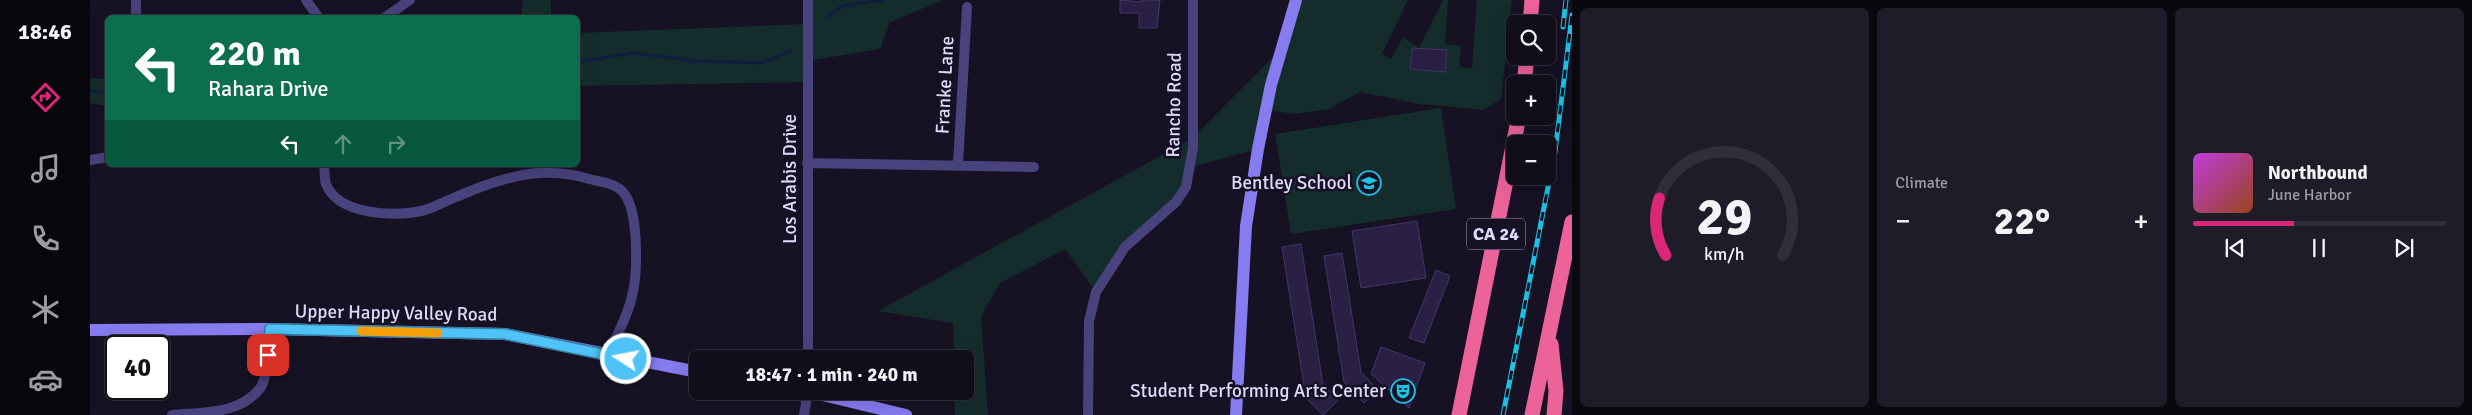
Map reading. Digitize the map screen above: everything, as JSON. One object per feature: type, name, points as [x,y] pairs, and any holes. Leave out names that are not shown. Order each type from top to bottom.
[{"type":"highway","points":[[1531,15],[1532,0]]},
{"type":"highway","name":"CA 24","points":[[1459,415],[1517,125]]},
{"type":"highway","points":[[1532,415],[1572,222]]},
{"type":"highway","points":[[1550,330],[1556,391],[1554,415]]},
{"type":"street","points":[[136,0],[136,15]]},
{"type":"street","points":[[306,0],[317,15]]},
{"type":"street","points":[[388,15],[410,0]]},
{"type":"street","name":"Los Arabis Drive","points":[[808,0],[808,350]]},
{"type":"street","name":"Rancho Road","points":[[1088,415],[1089,321],[1096,292],[1125,247],[1176,202],[1186,187],[1193,148],[1192,0]]},
{"type":"street","points":[[1236,415],[1246,226],[1258,149],[1271,85],[1296,0]]},
{"type":"street","name":"Franke Lane","points":[[958,164],[966,7]]},
{"type":"street","points":[[90,160],[105,158]]},
{"type":"street","points":[[807,163],[958,164],[970,167],[1034,167]]},
{"type":"street","points":[[324,167],[326,184],[341,202],[354,208],[379,214],[422,211],[482,186],[523,176],[571,174],[613,185],[623,192],[631,205],[635,224],[635,260],[632,296],[608,356]]},
{"type":"street","points":[[172,415],[228,411],[246,403],[262,386],[270,329]]},
{"type":"street","name":"Upper Happy Valley Road","points":[[90,330],[270,329],[505,334],[608,356],[689,370]]},
{"type":"street","points":[[804,415],[806,400]]},
{"type":"street","points":[[844,400],[906,415]]},
{"type":"green space","points":[[523,0],[551,0],[551,15],[521,15]]},
{"type":"green space","points":[[808,0],[943,0],[890,22],[880,49],[808,61],[808,82],[580,86],[580,33],[807,24]]},
{"type":"green space","points":[[1296,0],[1408,0],[1382,54],[1391,59],[1403,37],[1419,48],[1443,0],[1448,0],[1445,44],[1461,46],[1459,67],[1472,68],[1477,0],[1512,0],[1510,15],[1506,15],[1506,54],[1501,99],[1484,110],[1420,104],[1360,92],[1329,109],[1294,114],[1266,110],[1258,149],[1191,167],[1186,187],[1125,247],[1096,292],[1065,249],[1000,283],[981,316],[988,415],[955,415],[954,400],[974,400],[974,350],[954,350],[953,323],[878,311],[1193,138],[1282,48]],"holes":[[[1412,48],[1447,50],[1445,71],[1410,69]]]},
{"type":"green space","points":[[90,78],[105,79],[105,106],[90,103]]},
{"type":"green space","points":[[1441,108],[1456,209],[1291,234],[1275,134]]},
{"type":"building","points":[[1120,0],[1141,2],[1141,0],[1160,0],[1157,28],[1139,28],[1139,13],[1120,13]]},
{"type":"building","points":[[1412,48],[1447,50],[1445,72],[1410,69]]},
{"type":"building","points":[[1417,221],[1426,278],[1361,288],[1352,231]]},
{"type":"building","points":[[1301,244],[1323,385],[1338,400],[1323,415],[1306,398],[1282,247]]},
{"type":"building","points":[[1342,253],[1361,372],[1378,390],[1364,403],[1344,382],[1324,256]]},
{"type":"building","points":[[1436,270],[1450,276],[1424,343],[1409,338]]},
{"type":"building","name":"Student Performing Arts Center","points":[[1381,347],[1425,363],[1409,408],[1371,374]]},
{"type":"waterway","points":[[828,17],[842,6],[883,0]]},
{"type":"waterway","points":[[580,62],[633,53],[696,61],[761,63],[791,51]]},
{"type":"waterway","points":[[90,91],[105,92]]},
{"type":"railway","points":[[1563,27],[1566,0]]},
{"type":"railway","points":[[1503,415],[1555,152],[1572,15]]},
{"type":"slow traffic","points":[[361,331],[438,333]]},
{"type":"place","name":"Bentley School","points":[[1369,183]]},
{"type":"place","name":"Student Performing Arts Center","points":[[1403,391]]},
{"type":"route","points":[[268,355],[270,329],[505,334],[626,359]]}]
